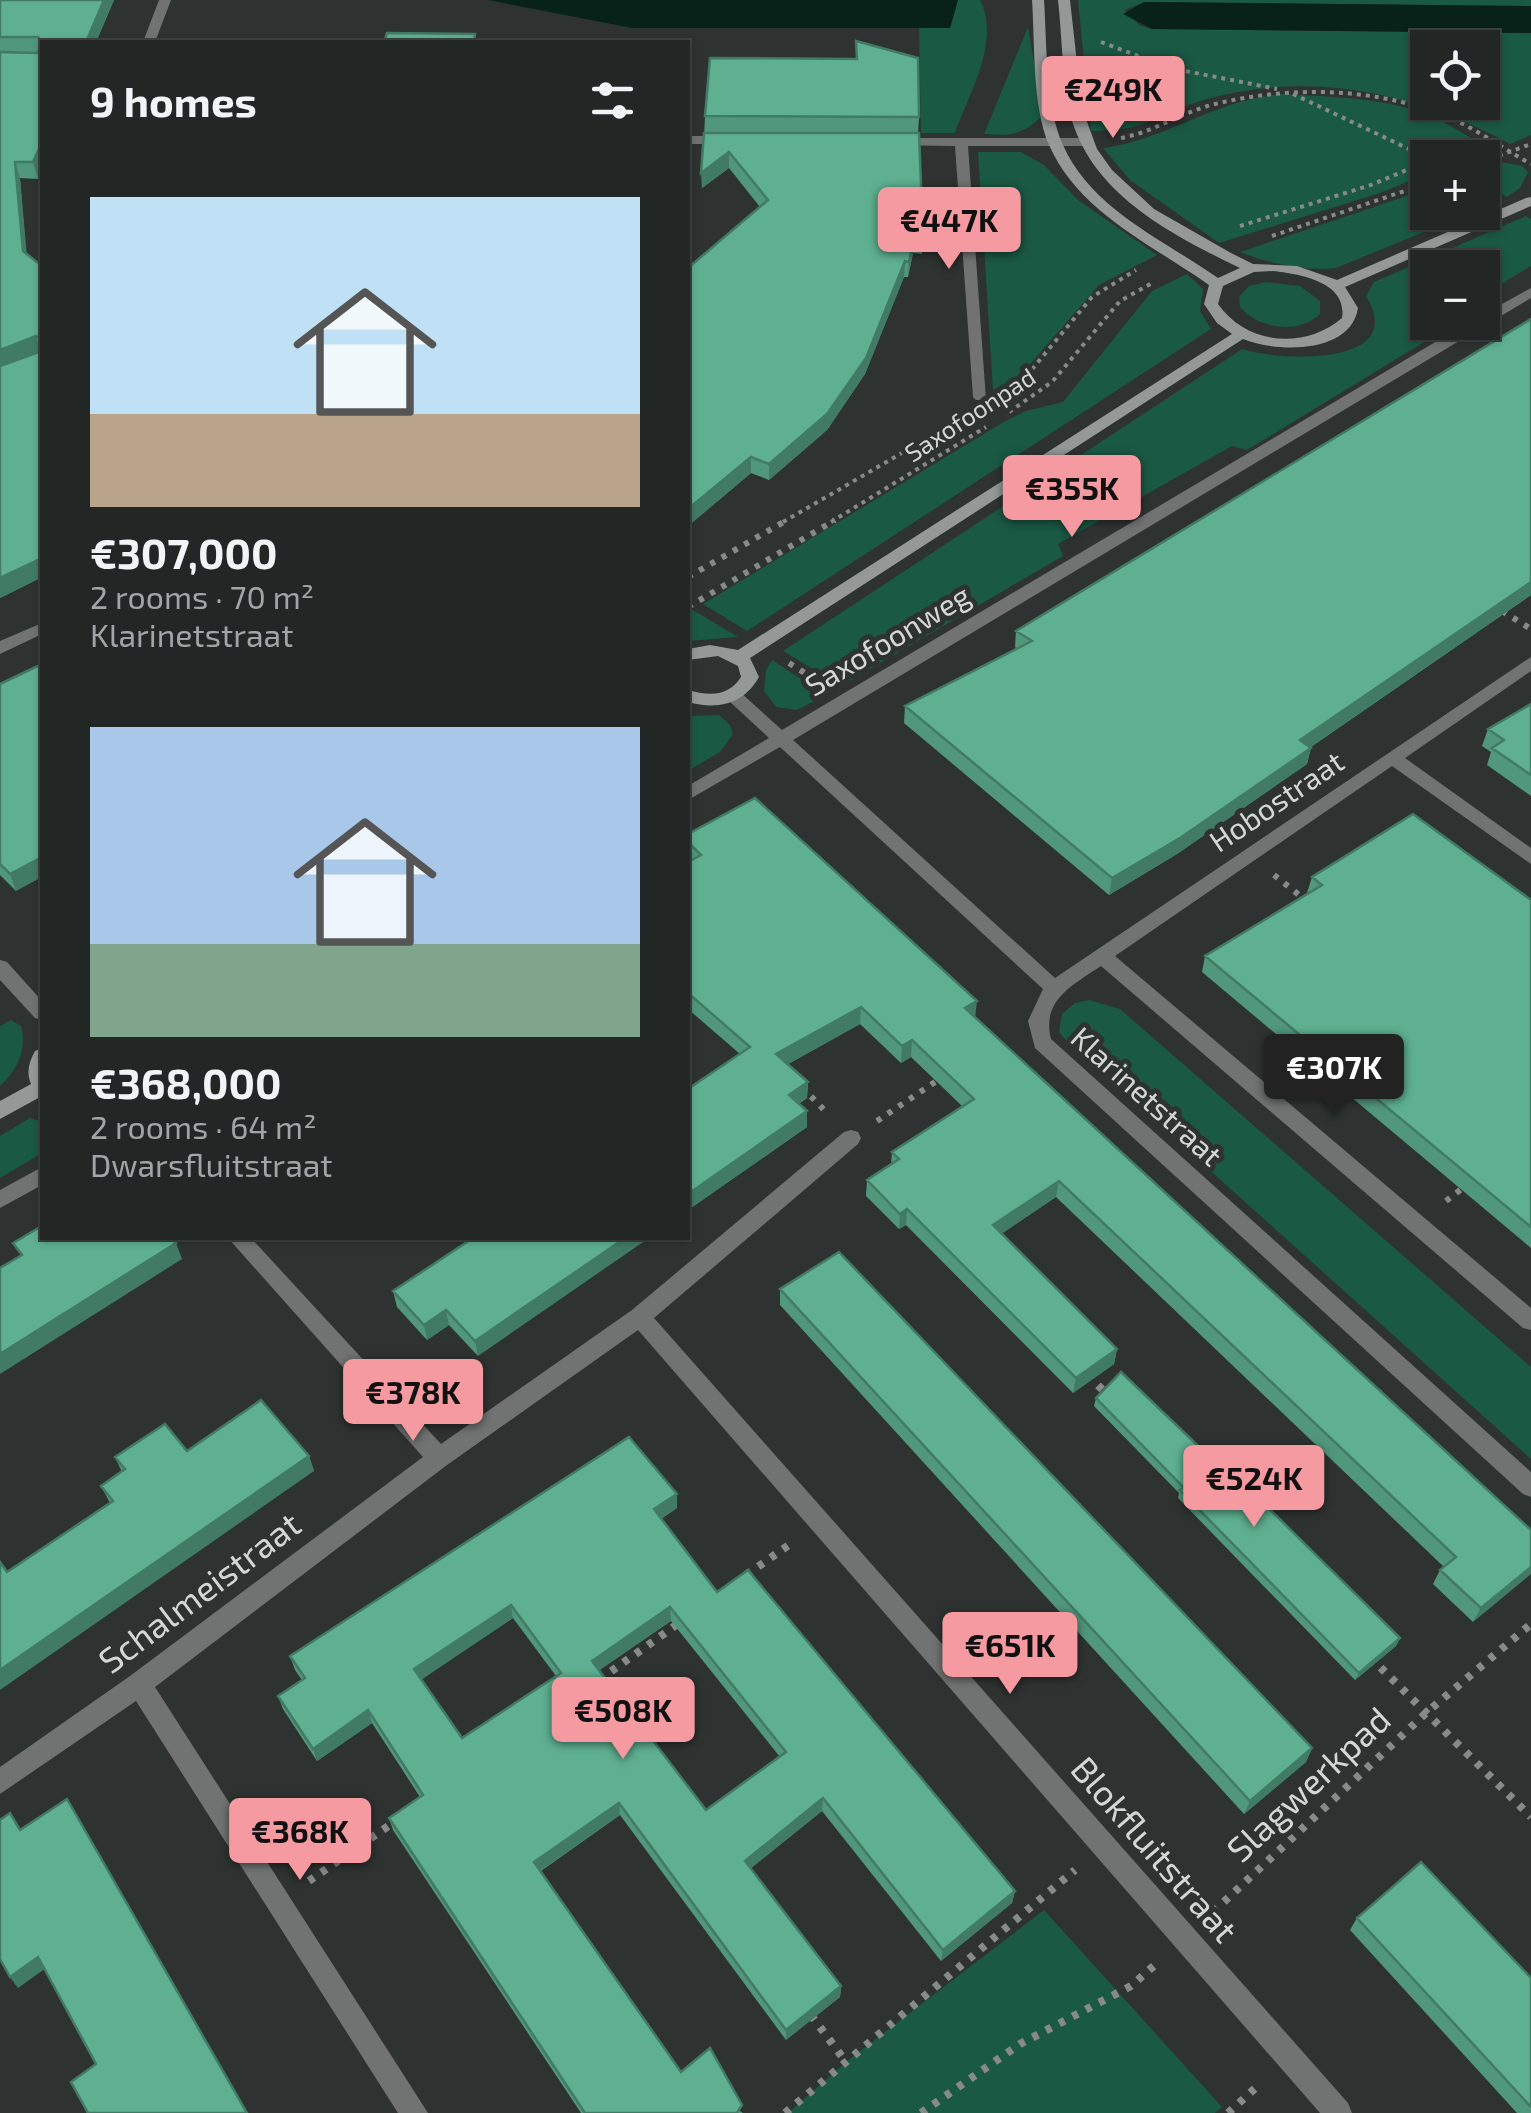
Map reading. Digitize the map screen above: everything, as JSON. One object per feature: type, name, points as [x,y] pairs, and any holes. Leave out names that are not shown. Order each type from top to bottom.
[{"type":"street","points":[[150,40],[165,0]]},
{"type":"street","points":[[1038,0],[1054,144],[1080,181],[1115,217],[1217,284]]},
{"type":"street","points":[[1064,0],[1078,119],[1087,142],[1109,174],[1144,207],[1197,242],[1251,268],[1296,269],[1336,286],[1351,308],[1349,320],[1326,338],[1284,344],[1242,334],[1216,315],[1211,304],[1217,284],[1251,268]]},
{"type":"street","points":[[690,140],[746,140]]},
{"type":"street","points":[[883,142],[1087,142]]},
{"type":"street","points":[[961,143],[981,397]]},
{"type":"street","points":[[1336,286],[1531,201]]},
{"type":"street","name":"Saxofoonweg","points":[[1500,311],[1531,292]]},
{"type":"street","points":[[739,657],[1242,334]]},
{"type":"street","name":"Saxofoonweg","points":[[690,793],[1451,340]]},
{"type":"street","points":[[0,648],[40,629]]},
{"type":"street","points":[[690,655],[717,650],[739,657],[746,662],[750,676],[748,684],[734,696],[712,701],[690,696]]},
{"type":"street","name":"Hobostraat","points":[[1054,988],[1531,664]]},
{"type":"street","points":[[734,696],[1054,988]]},
{"type":"street","points":[[1393,758],[1531,857]]},
{"type":"street","points":[[1103,957],[1531,1321]]},
{"type":"street","points":[[0,967],[40,1011]]},
{"type":"street","name":"Klarinetstraat","points":[[1054,988],[1039,1009],[1035,1024],[1042,1043],[1531,1487]]},
{"type":"street","points":[[0,1111],[40,1088]]},
{"type":"street","name":"Schalmeistraat","points":[[0,1782],[139,1684],[439,1458],[640,1317],[851,1138]]},
{"type":"street","points":[[0,1200],[40,1176]]},
{"type":"street","points":[[240,1240],[439,1458]]},
{"type":"street","name":"Blokfluitstraat","points":[[640,1317],[1338,2113]]},
{"type":"street","points":[[139,1684],[414,2113]]},
{"type":"path","points":[[1067,23],[1097,41],[1170,68],[1290,92],[1410,150]]},
{"type":"path","points":[[1087,142],[1135,136],[1207,106],[1244,96],[1346,93],[1400,102],[1444,115],[1531,164]]},
{"type":"path","points":[[1500,156],[1531,144]]},
{"type":"path","points":[[1197,242],[1371,185],[1410,168]]},
{"type":"path","points":[[1220,252],[1410,190]]},
{"type":"path","points":[[999,396],[1024,379],[1092,296],[1150,264]]},
{"type":"path","name":"Saxofoonpad","points":[[690,606],[952,451],[1040,393],[1078,355],[1100,321],[1120,301],[1192,264]]},
{"type":"path","points":[[690,576],[969,414]]},
{"type":"path","points":[[1500,609],[1531,628]]},
{"type":"path","points":[[796,1081],[851,1138],[950,1072]]},
{"type":"path","points":[[1418,1224],[1474,1179]]},
{"type":"path","points":[[1076,1364],[1118,1406]]},
{"type":"path","points":[[740,1580],[820,1523]]},
{"type":"path","points":[[594,1684],[691,1614]]},
{"type":"path","name":"Slagwerkpad","points":[[921,2113],[1020,2044],[1131,1986],[1426,1713],[1531,1624]]},
{"type":"path","points":[[1357,1644],[1531,1817]]},
{"type":"path","points":[[279,1902],[402,1817]]},
{"type":"path","points":[[785,2113],[1104,1846]]},
{"type":"path","points":[[799,1998],[846,2062]]},
{"type":"green space","points":[[958,0],[980,0],[986,16],[981,67],[955,133],[921,133],[919,28],[950,28]]},
{"type":"green space","points":[[1078,0],[1531,0],[1531,6],[1144,2],[1125,10],[1139,25],[1152,29],[1410,32],[1410,103],[1324,87],[1285,87],[1207,99],[1140,125],[1091,131]]},
{"type":"green space","points":[[1028,27],[1043,115],[1016,133],[984,134]]},
{"type":"green space","points":[[1500,33],[1531,33],[1531,135],[1510,144],[1460,120],[1500,120]]},
{"type":"green space","points":[[1282,94],[1360,99],[1398,106],[1410,109],[1410,120],[1439,120],[1474,140],[1410,140],[1410,181],[1219,243],[1130,180],[1103,148],[1149,137],[1257,98]]},
{"type":"green space","points":[[978,152],[1021,152],[1044,165],[1078,200],[1157,255],[1099,285],[1018,378],[993,390]]},
{"type":"green space","points":[[1500,162],[1522,166],[1528,172],[1520,188],[1507,197],[1500,193]]},
{"type":"green space","points":[[1410,195],[1410,230],[1429,230],[1336,268],[1287,266],[1240,252]]},
{"type":"green space","points":[[1526,216],[1531,219],[1531,266],[1500,285],[1500,250],[1448,250]]},
{"type":"green space","points":[[1410,266],[1410,340],[1428,340],[1247,450],[1232,446],[1058,544],[1063,556],[841,686],[783,651],[1242,349],[1309,356],[1356,348],[1370,336],[1375,319],[1366,296],[1374,282]]},
{"type":"green space","points":[[1187,274],[1203,289],[1200,311],[1211,329],[747,631],[703,604],[1002,423],[1026,411],[1063,402],[1152,291]]},
{"type":"green space","points":[[1266,282],[1300,286],[1320,301],[1320,314],[1290,327],[1257,320],[1240,307],[1239,297],[1249,286]]},
{"type":"green space","points":[[693,610],[738,637],[690,641]]},
{"type":"green space","points":[[772,660],[826,695],[797,710],[776,707],[764,691],[766,670]]},
{"type":"green space","points":[[719,715],[733,734],[720,752],[690,770],[690,716]]},
{"type":"green space","points":[[1089,1000],[1120,1009],[1531,1367],[1531,1459],[1067,1042],[1059,1032],[1062,1014],[1075,1003]]},
{"type":"green space","points":[[11,1020],[21,1026],[22,1051],[12,1073],[0,1086],[0,1026]]},
{"type":"green space","points":[[30,1118],[40,1121],[40,1154],[0,1178],[0,1136]]},
{"type":"green space","points":[[1044,1910],[1222,2107],[1215,2113],[788,2113],[846,2062]]},
{"type":"shaded area","points":[[488,0],[958,0],[950,28],[632,28]]},
{"type":"shaded area","points":[[1144,2],[1531,6],[1531,33],[1152,29],[1123,14]]},
{"type":"building","points":[[0,0],[104,0],[87,40],[0,37]]},
{"type":"building","points":[[387,33],[475,34],[474,40],[385,40]]},
{"type":"building","points":[[856,41],[918,58],[919,117],[705,116],[710,58],[857,59]]},
{"type":"building","points":[[40,47],[40,146],[33,162],[15,162],[23,251],[40,264],[40,338],[36,336],[0,350],[0,52],[38,53]]},
{"type":"building","points":[[704,133],[919,133],[923,238],[914,238],[909,262],[905,261],[866,358],[827,414],[769,464],[751,457],[690,507],[690,266],[768,200],[729,152],[701,173]]},
{"type":"building","points":[[1531,319],[1531,582],[1300,740],[1311,748],[1180,838],[1112,878],[905,706],[1032,641],[1016,631]]},
{"type":"building","points":[[40,346],[40,562],[0,578],[0,366],[39,352]]},
{"type":"building","points":[[40,665],[40,858],[10,874],[0,864],[0,684]]},
{"type":"building","points":[[1531,704],[1531,775],[1492,748],[1504,740],[1488,729]]},
{"type":"building","points":[[755,798],[977,1001],[965,1008],[1531,1530],[1531,1567],[1481,1608],[1440,1570],[1456,1557],[1059,1181],[993,1225],[1117,1349],[1076,1378],[907,1209],[900,1214],[867,1180],[899,1159],[892,1152],[974,1099],[912,1040],[902,1046],[861,1007],[776,1054],[808,1082],[789,1095],[807,1111],[690,1193],[690,1088],[750,1047],[690,995],[690,861],[701,855],[690,844],[690,833]]},
{"type":"building","points":[[1413,814],[1531,900],[1531,1227],[1205,956],[1322,885],[1312,877]]},
{"type":"building","points":[[40,1227],[40,1240],[176,1243],[0,1354],[0,1268],[22,1255],[13,1243]]},
{"type":"building","points":[[470,1240],[622,1240],[475,1341],[446,1310],[424,1325],[393,1291]]},
{"type":"building","points":[[839,1252],[1312,1748],[1250,1801],[780,1289]]},
{"type":"building","points":[[1121,1372],[1217,1464],[1221,1461],[1400,1638],[1359,1673],[1096,1398]]},
{"type":"building","points":[[261,1400],[309,1456],[0,1670],[0,1562],[7,1572],[113,1501],[101,1486],[125,1469],[115,1457],[165,1424],[187,1451]]},
{"type":"building","points":[[629,1437],[677,1494],[654,1509],[717,1592],[748,1570],[1015,1891],[943,1950],[823,1798],[745,1861],[841,1986],[786,2030],[619,1803],[534,1862],[681,2072],[710,2048],[742,2105],[737,2113],[585,2113],[389,1818],[423,1795],[368,1710],[313,1749],[278,1696],[305,1678],[290,1656]],"holes":[[[511,1605],[561,1673],[462,1738],[414,1669]],[[670,1607],[786,1752],[706,1810],[592,1661]]]},
{"type":"building","points":[[67,1799],[247,2113],[88,2113],[71,2082],[96,2064],[38,1957],[10,1977],[0,1959],[0,1820],[10,1813],[20,1830]]},
{"type":"building","points":[[1421,1862],[1531,1978],[1531,2107],[1357,1918]]}]
